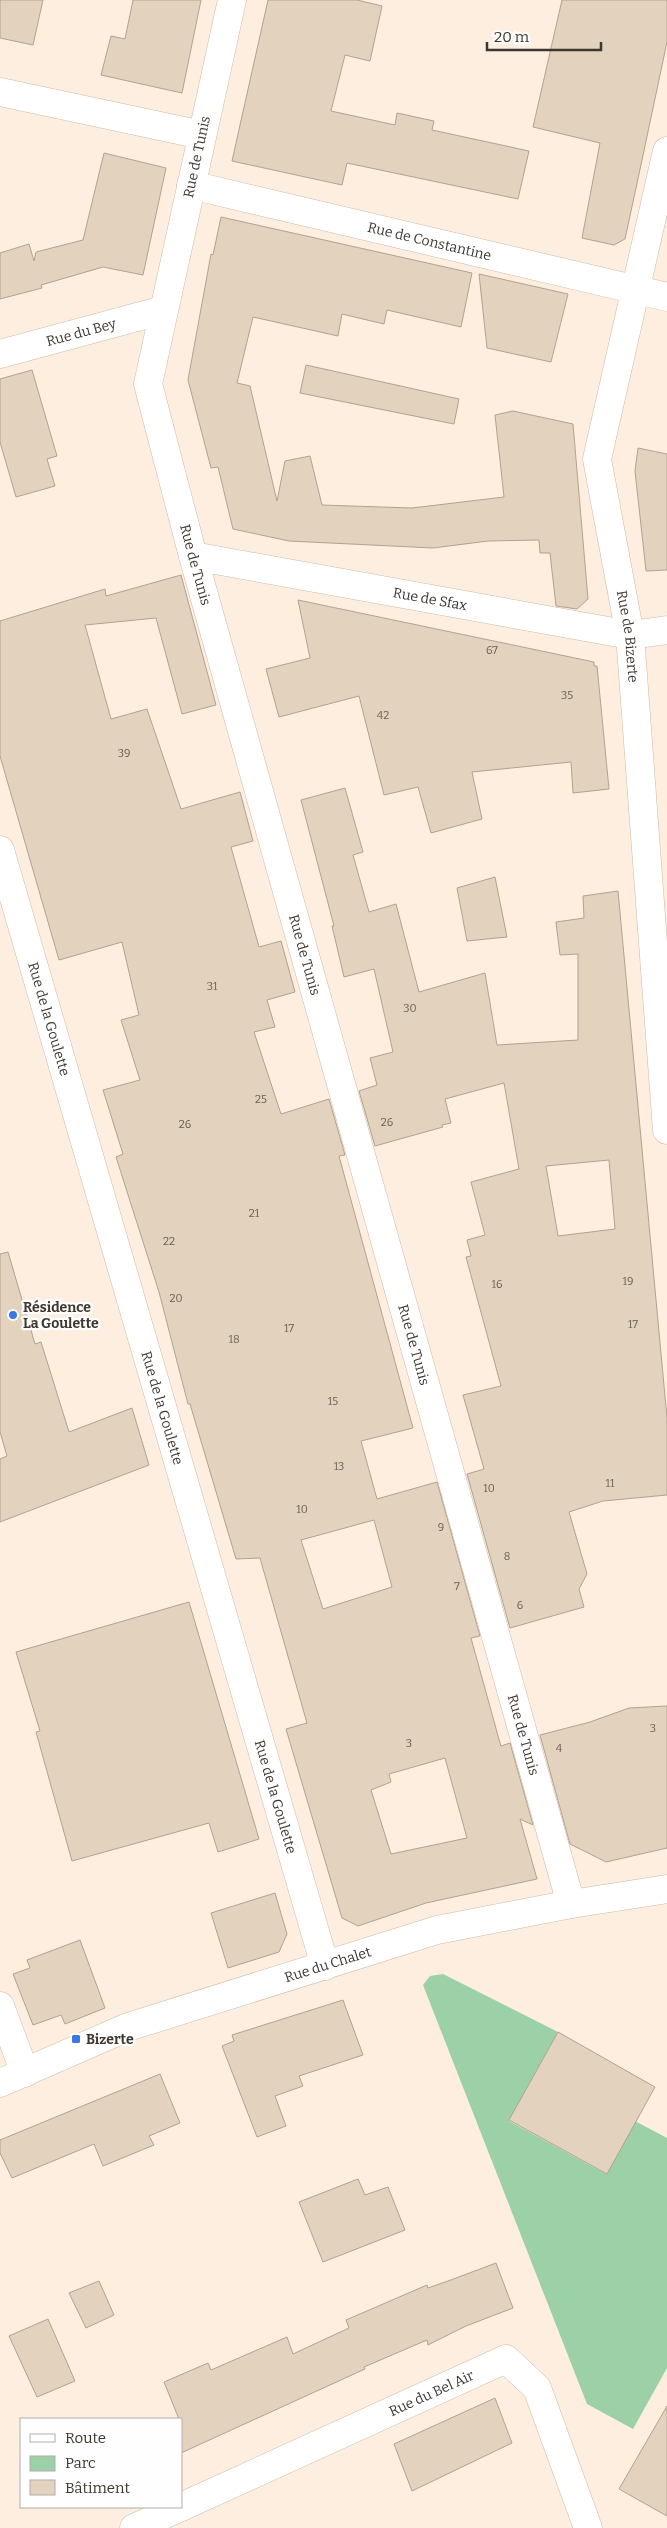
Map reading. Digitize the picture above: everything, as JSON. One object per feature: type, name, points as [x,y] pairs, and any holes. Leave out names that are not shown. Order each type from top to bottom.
[{"type":"street","name":"Rue de Tunis","points":[[232,0],[148,384],[193,556],[571,1904]]},
{"type":"street","points":[[0,92],[202,134]]},
{"type":"street","name":"Rue de Bizerte","points":[[667,151],[637,291],[597,459],[630,635],[667,1130]]},
{"type":"street","name":"Rue de Constantine","points":[[192,185],[637,291],[667,296]]},
{"type":"street","name":"Rue du Bey","points":[[0,354],[163,310]]},
{"type":"street","name":"Rue de Sfax","points":[[193,556],[630,635],[667,630]]},
{"type":"street","name":"Rue de la Goulette","points":[[0,850],[325,1966]]},
{"type":"street","name":"Rue du Chalet","points":[[0,2083],[128,2027],[437,1930],[571,1904],[667,1889]]},
{"type":"street","points":[[0,2006],[25,2073]]},
{"type":"street","name":"Rue du Bel Air","points":[[182,2507],[506,2359],[537,2388],[588,2528]]},
{"type":"street","name":"Rue du Bel Air","points":[[134,2528],[179,2508]]},
{"type":"green space","points":[[443,1974],[558,2032],[509,2121],[606,2174],[633,2120],[667,2138],[667,2368],[633,2429],[587,2404],[423,1985],[430,1976]]},
{"type":"building","points":[[0,0],[43,0],[33,45],[0,38]]},
{"type":"building","points":[[133,0],[201,0],[182,93],[101,75],[111,36],[125,39]]},
{"type":"building","points":[[268,0],[357,0],[382,6],[370,61],[345,55],[331,111],[395,125],[397,113],[434,121],[432,130],[529,151],[518,199],[347,163],[342,185],[232,161]]},
{"type":"building","points":[[562,0],[667,0],[667,42],[625,239],[614,245],[582,238],[600,143],[533,127]]},
{"type":"building","points":[[104,153],[166,168],[143,275],[103,267],[41,285],[42,288],[0,299],[0,253],[29,244],[34,261],[36,252],[83,240]]},
{"type":"building","points":[[221,217],[472,273],[461,327],[387,310],[384,324],[342,314],[338,336],[253,317],[237,383],[250,386],[277,501],[285,461],[310,456],[322,505],[412,508],[504,497],[495,415],[513,411],[573,424],[588,599],[577,609],[556,606],[550,553],[540,553],[539,540],[488,541],[433,548],[289,541],[233,529],[218,467],[211,468],[188,380],[211,254],[213,255]]},
{"type":"building","points":[[479,274],[568,294],[551,362],[487,348]]},
{"type":"building","points":[[306,365],[459,399],[454,424],[300,393]]},
{"type":"building","points":[[32,370],[57,456],[47,459],[55,486],[16,497],[0,442],[0,379]]},
{"type":"building","points":[[638,448],[667,454],[667,570],[646,571],[635,471]]},
{"type":"building","points":[[181,575],[216,705],[182,714],[156,618],[85,625],[111,719],[147,709],[181,809],[240,792],[253,841],[231,847],[259,947],[281,941],[295,992],[267,1000],[275,1027],[254,1032],[281,1114],[329,1099],[345,1155],[339,1156],[413,1428],[361,1441],[377,1499],[437,1482],[480,1636],[471,1638],[500,1743],[501,1746],[510,1743],[533,1825],[520,1819],[537,1879],[426,1903],[358,1926],[342,1918],[286,1729],[307,1723],[260,1558],[236,1559],[190,1404],[188,1404],[159,1292],[116,1157],[123,1154],[103,1090],[140,1080],[121,1020],[139,1015],[122,942],[59,960],[0,756],[0,621],[105,589],[106,596]],"holes":[[[374,1520],[392,1587],[323,1609],[301,1540]],[[445,1758],[467,1838],[391,1854],[371,1790],[391,1782],[389,1774]]]},
{"type":"building","points":[[298,600],[594,662],[594,666],[597,666],[609,789],[573,793],[571,762],[472,772],[482,819],[431,833],[418,787],[384,795],[359,696],[279,717],[266,669],[310,658]]},
{"type":"building","points":[[345,788],[363,852],[353,855],[369,912],[396,904],[419,992],[485,973],[497,1045],[578,1040],[578,954],[560,955],[556,922],[584,918],[583,896],[618,891],[667,1418],[667,1495],[603,1501],[569,1512],[587,1574],[579,1589],[584,1607],[510,1628],[467,1474],[484,1469],[463,1395],[501,1386],[466,1257],[471,1256],[467,1240],[485,1235],[471,1182],[519,1169],[504,1083],[445,1099],[451,1123],[442,1125],[443,1127],[375,1146],[359,1091],[377,1085],[370,1058],[393,1052],[374,969],[344,977],[332,926],[334,926],[301,800]],"holes":[[[609,1160],[615,1229],[558,1236],[546,1166]]]},
{"type":"building","points":[[495,877],[507,937],[467,941],[457,888]]},
{"type":"building","points":[[8,1252],[35,1344],[41,1342],[69,1432],[132,1408],[149,1465],[0,1522],[0,1459],[7,1456],[0,1432],[0,1254]]},
{"type":"building","points":[[189,1602],[259,1839],[218,1852],[209,1823],[72,1861],[36,1732],[40,1731],[16,1652]]},
{"type":"building","points":[[667,1706],[667,1848],[606,1862],[570,1844],[540,1735],[590,1722],[629,1708]]},
{"type":"building","points":[[275,1893],[287,1934],[279,1952],[228,1968],[211,1913]]},
{"type":"building","points":[[80,1940],[105,2008],[65,2024],[61,2015],[33,2025],[13,1974],[30,1968],[27,1960]]},
{"type":"building","points":[[343,2000],[363,2055],[299,2076],[303,2086],[275,2096],[286,2126],[257,2137],[222,2046],[234,2041],[232,2035]]},
{"type":"building","points":[[558,2032],[655,2087],[607,2174],[509,2120]]},
{"type":"building","points":[[160,2074],[180,2123],[149,2136],[154,2145],[103,2166],[94,2144],[12,2178],[0,2153],[0,2140]]},
{"type":"building","points":[[358,2179],[365,2195],[388,2187],[405,2230],[323,2262],[299,2202]]},
{"type":"building","points":[[496,2263],[513,2308],[466,2326],[428,2345],[427,2340],[364,2367],[365,2369],[182,2453],[182,2418],[179,2418],[164,2382],[208,2363],[211,2370],[287,2337],[293,2354],[349,2328],[346,2320],[427,2285],[428,2288]]},
{"type":"building","points":[[99,2281],[114,2315],[86,2328],[69,2293]]},
{"type":"building","points":[[48,2319],[75,2381],[37,2397],[9,2336]]},
{"type":"building","points":[[495,2398],[512,2443],[412,2491],[394,2444]]},
{"type":"building","points":[[667,2406],[667,2516],[619,2489]]},
{"type":"place","name":"Résidence La Goulette","points":[[13,1315]]},
{"type":"place","name":"Bizerte","points":[[76,2039]]}]
